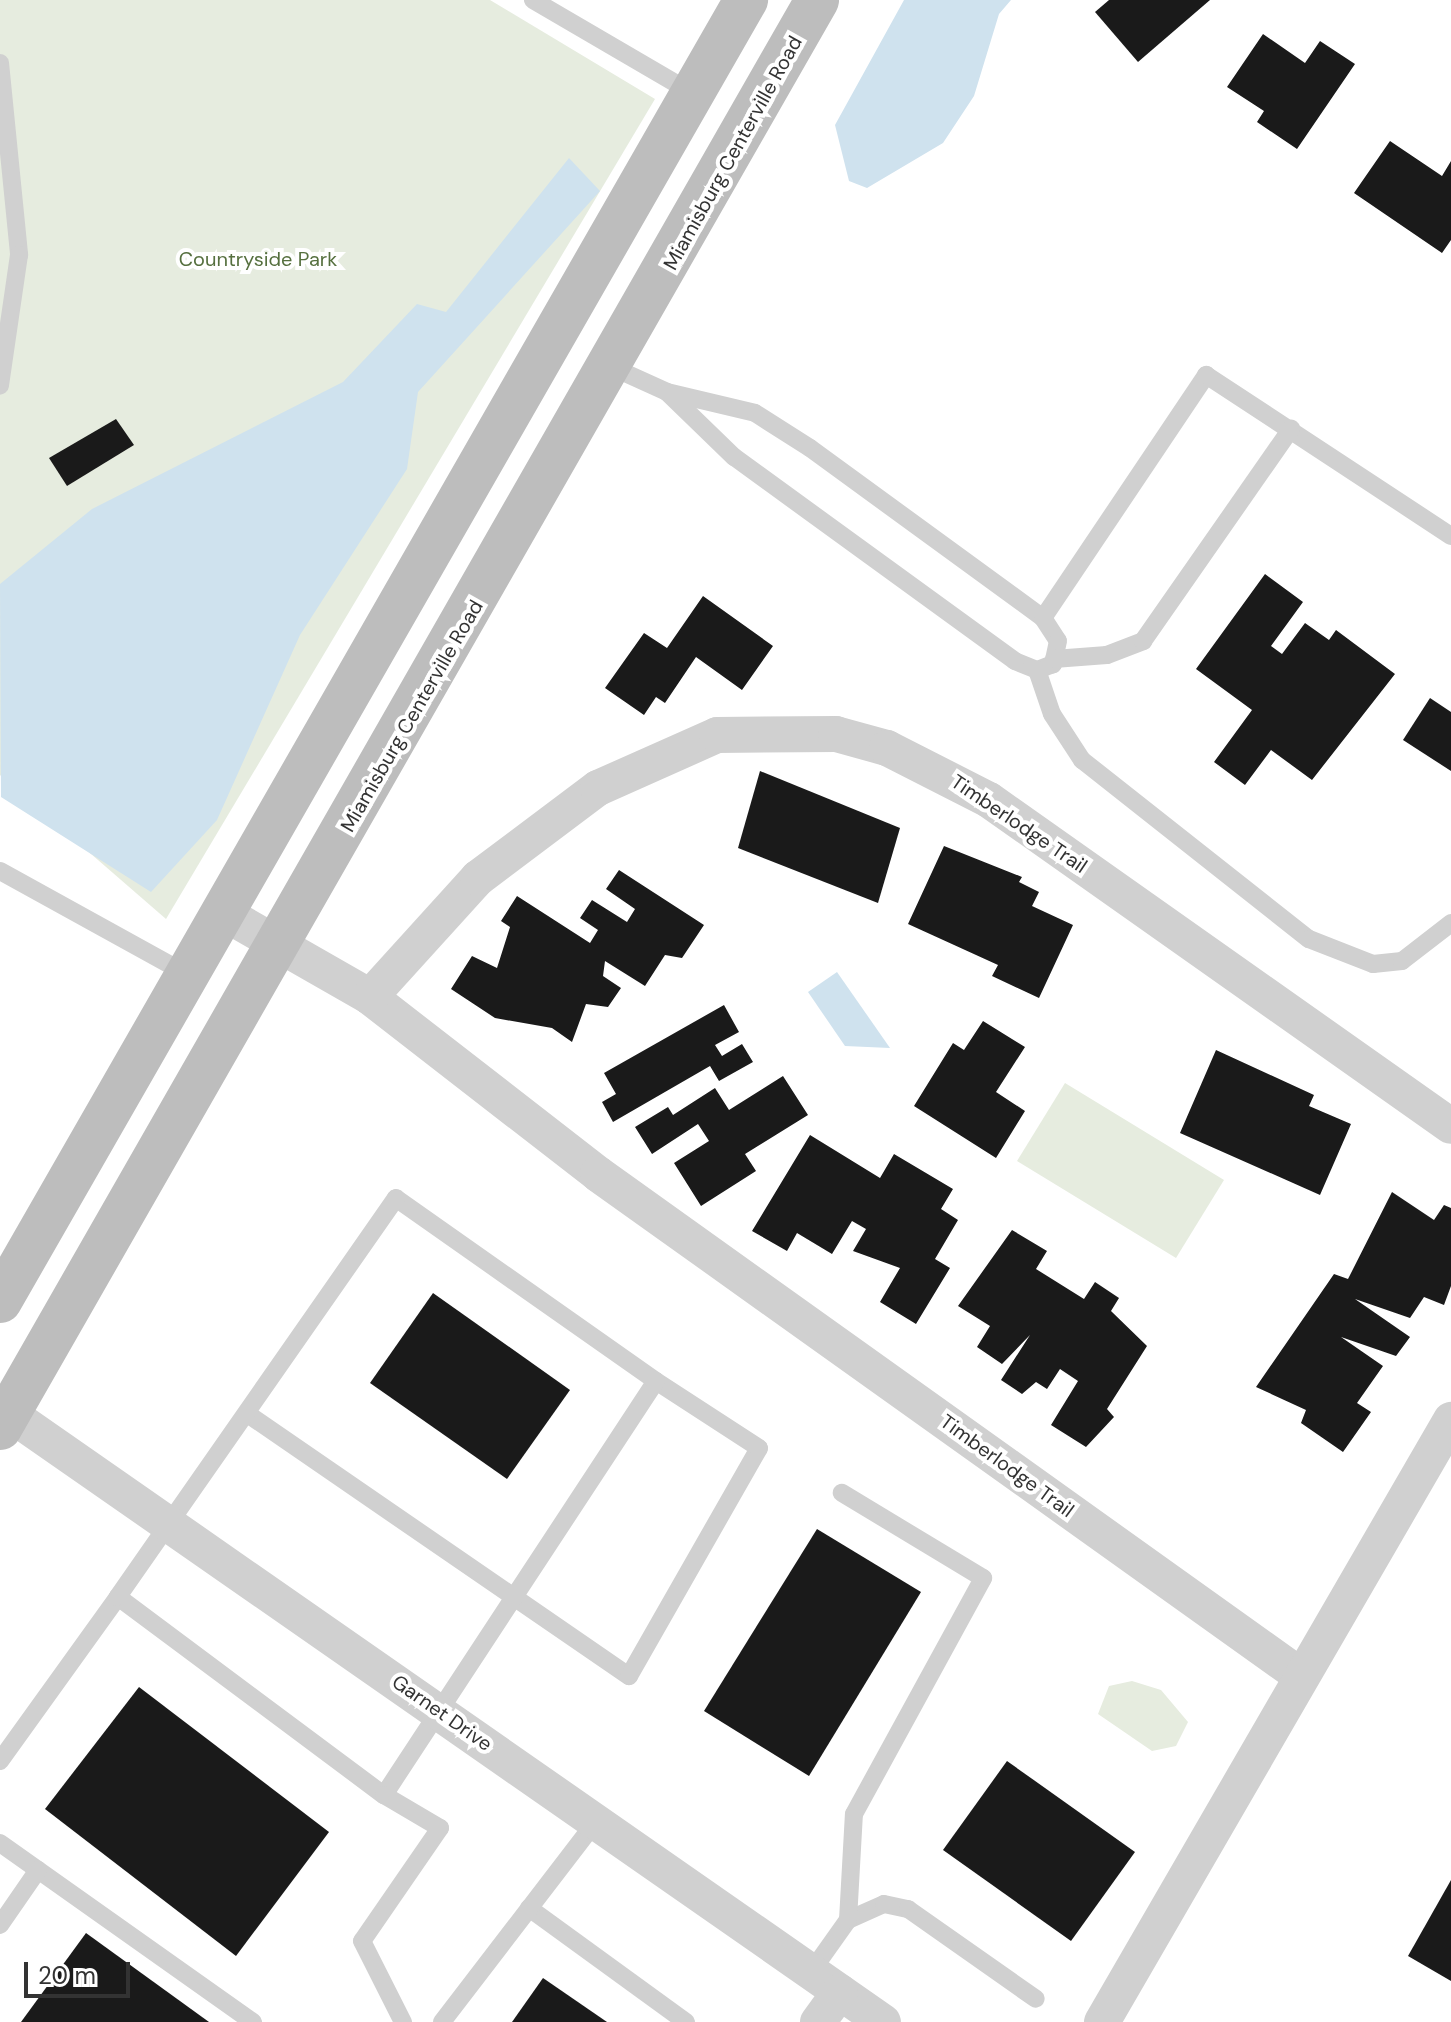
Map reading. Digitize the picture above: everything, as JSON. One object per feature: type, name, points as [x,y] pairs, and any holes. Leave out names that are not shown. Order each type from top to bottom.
[{"type":"main road","points":[[0,1301],[220,911],[746,0]]},
{"type":"main road","name":"Miamisburg Centerville Road","points":[[3,1416],[612,367],[817,0]]},
{"type":"main road","points":[[553,334],[612,367]]},
{"type":"street","name":"Timberlodge Trail","points":[[370,997],[478,878],[598,788],[717,735],[836,734],[940,771],[989,800],[1451,1126]]},
{"type":"street","name":"Timberlodge Trail","points":[[220,911],[370,997],[598,1174],[1301,1676]]},
{"type":"street","name":"Garnet Drive","points":[[3,1416],[174,1526],[883,2022]]},
{"type":"street","points":[[1102,2022],[1451,1420]]},
{"type":"street","points":[[818,2022],[840,1992]]},
{"type":"lane","points":[[533,0],[563,8],[692,93]]},
{"type":"lane","points":[[0,63],[19,255],[0,386]]},
{"type":"lane","points":[[612,367],[667,392],[755,413],[1043,618],[1058,641],[1054,659]]},
{"type":"lane","points":[[1043,618],[1206,375],[1451,536]]},
{"type":"lane","points":[[667,392],[781,493],[1037,670],[1052,714],[1082,760],[1309,939],[1373,964],[1402,961],[1451,923]]},
{"type":"lane","points":[[1037,670],[1054,659],[1107,655],[1143,641],[1291,429]]},
{"type":"lane","points":[[0,871],[185,973]]},
{"type":"lane","points":[[0,1761],[118,1597],[174,1526],[249,1415],[396,1198],[656,1381],[759,1448],[629,1676],[510,1601],[249,1415]]},
{"type":"lane","points":[[384,1795],[656,1381]]},
{"type":"lane","points":[[842,1493],[983,1578],[854,1814],[848,1920]]},
{"type":"lane","points":[[118,1597],[384,1795],[440,1828],[362,1941],[403,2022]]},
{"type":"lane","points":[[442,2022],[596,1821]]},
{"type":"lane","points":[[0,1843],[253,2022]]},
{"type":"lane","points":[[0,1925],[38,1870]]},
{"type":"lane","points":[[811,1972],[848,1920],[884,1904],[908,1909],[1036,1999]]},
{"type":"lane","points":[[529,1908],[686,2022]]},
{"type":"green space","name":"Countryside Park","points":[[0,0],[490,0],[655,99],[166,919],[0,775]]},
{"type":"green space","points":[[1065,1083],[1224,1180],[1176,1258],[1017,1161]]},
{"type":"green space","points":[[1132,1681],[1161,1690],[1188,1722],[1176,1746],[1152,1751],[1098,1714],[1109,1686]]},
{"type":"water","points":[[904,0],[1011,0],[999,14],[974,96],[943,143],[867,188],[849,181],[835,125]]},
{"type":"water","points":[[569,158],[600,191],[418,392],[407,469],[300,635],[217,820],[151,892],[1,797],[0,584],[92,509],[343,382],[417,304],[446,312]]},
{"type":"water","points":[[837,972],[890,1048],[845,1046],[808,992]]},
{"type":"building","points":[[1109,0],[1210,0],[1138,62],[1095,12]]},
{"type":"building","points":[[1263,34],[1305,63],[1320,41],[1355,64],[1297,149],[1257,122],[1264,111],[1227,87]]},
{"type":"building","points":[[1390,141],[1442,176],[1451,161],[1451,240],[1442,253],[1354,193]]},
{"type":"building","points":[[116,419],[134,445],[67,486],[49,458]]},
{"type":"building","points":[[1265,574],[1303,602],[1271,646],[1282,654],[1305,623],[1329,640],[1336,630],[1395,674],[1312,780],[1271,750],[1245,785],[1214,762],[1252,710],[1196,669]]},
{"type":"building","points":[[703,596],[773,646],[742,690],[696,657],[665,703],[656,697],[644,715],[605,688],[644,633],[667,648]]},
{"type":"building","points":[[1430,698],[1451,712],[1451,771],[1403,740]]},
{"type":"building","points":[[760,771],[900,828],[878,903],[738,848]]},
{"type":"building","points":[[944,846],[1022,877],[1019,882],[1039,892],[1032,906],[1073,925],[1039,998],[992,976],[998,965],[908,924]]},
{"type":"building","points":[[619,870],[704,925],[682,958],[665,955],[645,986],[605,961],[603,976],[621,988],[608,1007],[586,1004],[572,1042],[552,1028],[495,1018],[451,989],[472,956],[497,968],[510,927],[501,921],[517,896],[590,943],[598,930],[580,918],[592,900],[627,922],[635,909],[606,889]]},
{"type":"building","points":[[724,1005],[739,1032],[715,1045],[722,1056],[742,1044],[753,1062],[719,1081],[710,1066],[613,1122],[602,1102],[616,1094],[604,1073]]},
{"type":"building","points":[[983,1021],[1025,1047],[996,1092],[1025,1111],[996,1158],[914,1106],[953,1043],[964,1050]]},
{"type":"building","points":[[1216,1050],[1314,1095],[1309,1106],[1351,1124],[1320,1195],[1180,1133]]},
{"type":"building","points":[[783,1076],[808,1115],[745,1154],[756,1171],[701,1206],[674,1163],[709,1141],[698,1124],[652,1154],[635,1127],[668,1107],[673,1115],[715,1088],[729,1110]]},
{"type":"building","points":[[810,1135],[880,1178],[894,1154],[953,1189],[941,1209],[958,1220],[935,1259],[950,1268],[916,1324],[880,1302],[900,1268],[853,1251],[866,1229],[852,1221],[832,1254],[797,1233],[787,1251],[752,1231]]},
{"type":"building","points":[[1392,1192],[1434,1220],[1444,1205],[1451,1208],[1451,1286],[1444,1305],[1424,1297],[1410,1318],[1355,1299],[1410,1337],[1396,1356],[1341,1337],[1383,1366],[1357,1403],[1371,1412],[1343,1452],[1301,1423],[1306,1410],[1256,1387],[1334,1274],[1348,1279]]},
{"type":"building","points":[[1012,1230],[1047,1251],[1036,1269],[1084,1299],[1095,1282],[1119,1298],[1111,1311],[1147,1346],[1107,1409],[1114,1417],[1086,1447],[1051,1425],[1078,1381],[1060,1369],[1047,1389],[1036,1382],[1022,1394],[1001,1380],[1030,1335],[1002,1364],[977,1347],[990,1326],[958,1306]]},
{"type":"building","points":[[433,1293],[570,1390],[507,1479],[370,1383]]},
{"type":"building","points":[[817,1529],[921,1592],[809,1776],[704,1711]]},
{"type":"building","points":[[139,1687],[329,1832],[236,1956],[45,1809]]},
{"type":"building","points":[[1007,1761],[1135,1852],[1071,1941],[943,1850]]},
{"type":"building","points":[[1451,1880],[1451,1981],[1408,1956]]},
{"type":"building","points":[[86,1933],[209,2022],[21,2022]]},
{"type":"building","points":[[543,1978],[607,2022],[512,2022]]}]
